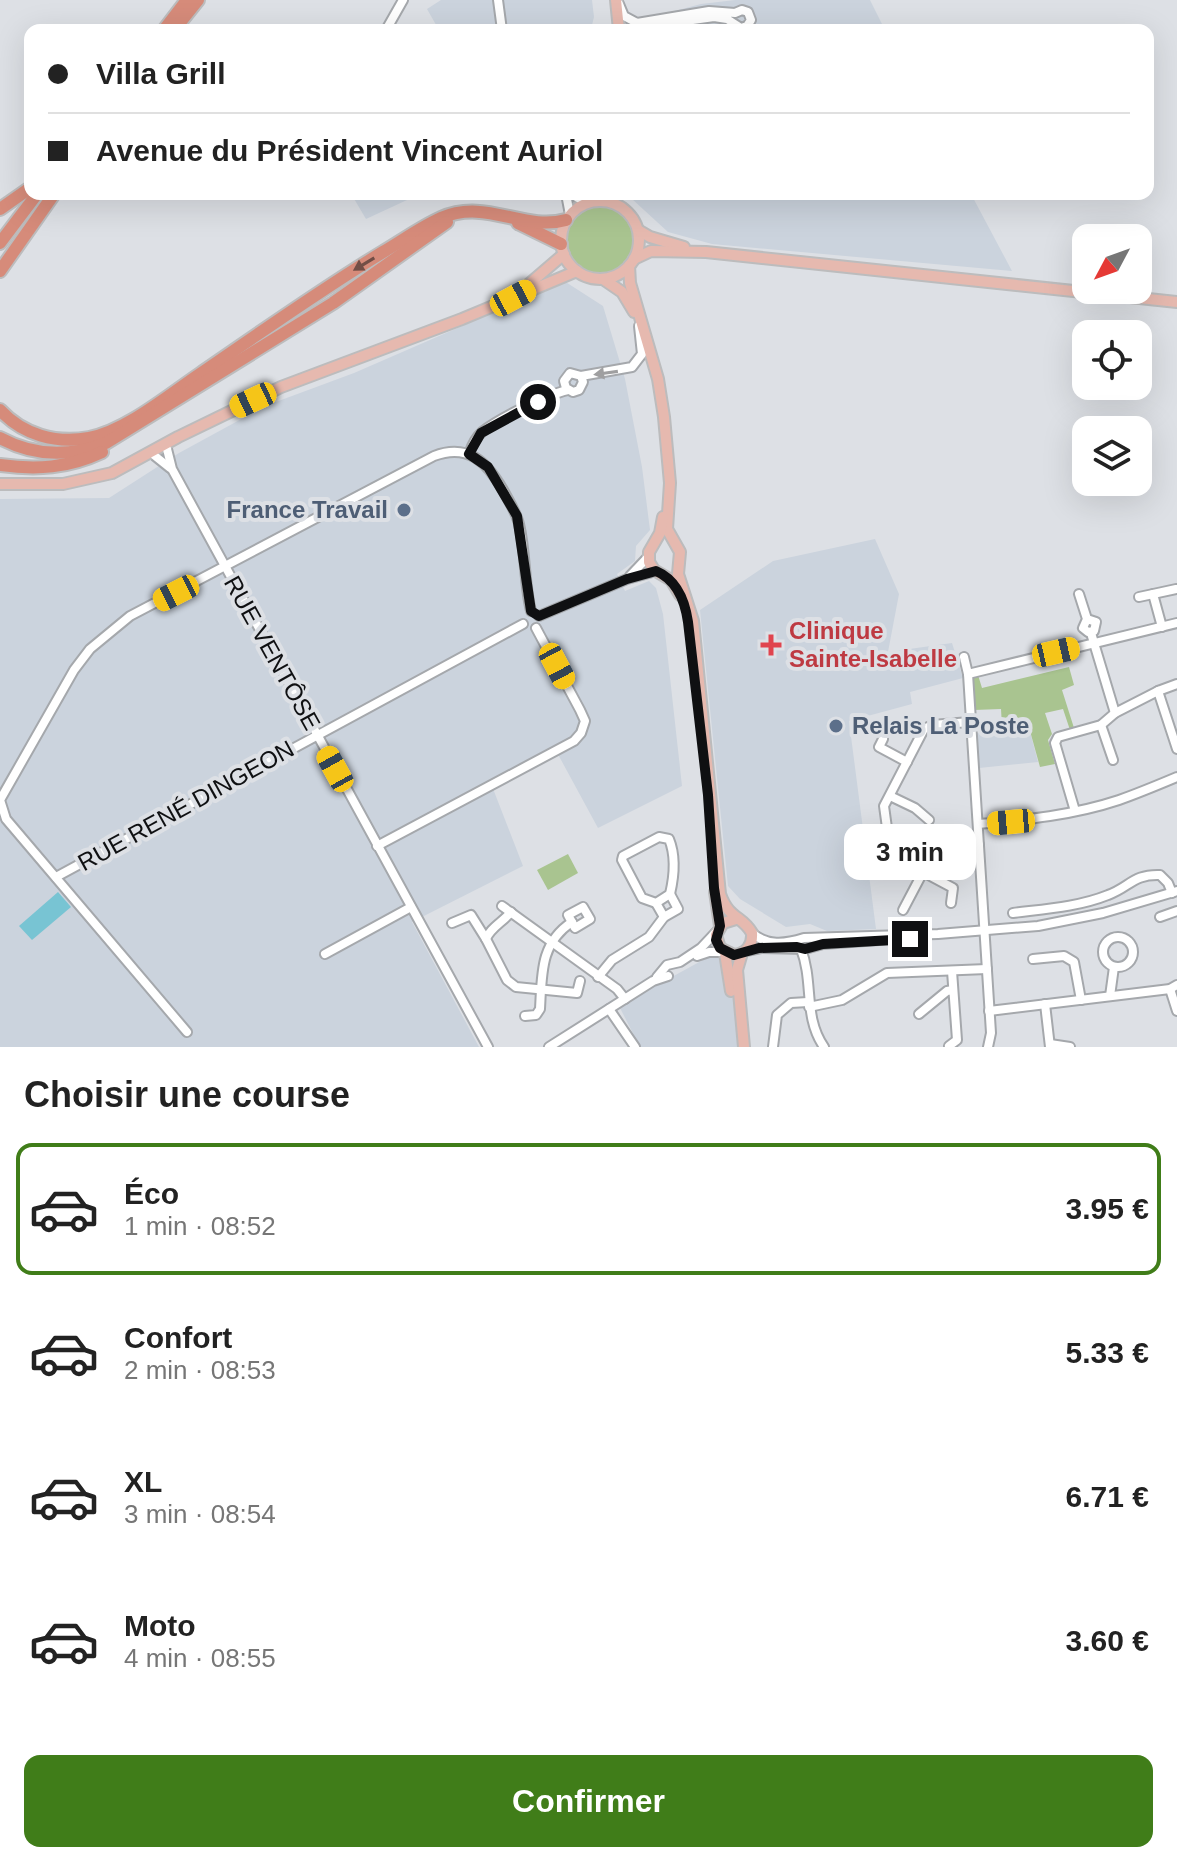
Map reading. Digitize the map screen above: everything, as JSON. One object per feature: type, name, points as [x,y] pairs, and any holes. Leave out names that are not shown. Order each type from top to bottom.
[{"type":"highway","points":[[169,24],[187,0]]},
{"type":"highway","points":[[179,24],[198,0]]},
{"type":"highway","points":[[0,209],[24,192]]},
{"type":"highway","points":[[0,243],[32,200]]},
{"type":"highway","points":[[0,256],[46,200]]},
{"type":"highway","points":[[0,271],[47,200]]},
{"type":"highway","points":[[0,465],[44,468],[76,463],[114,446],[163,404],[343,276],[438,219],[469,210],[546,223],[568,218]]},
{"type":"highway","points":[[0,435],[48,449],[76,448],[120,430],[333,303],[453,219],[477,214],[510,220],[524,225],[562,249]]},
{"type":"highway","points":[[0,410],[17,425],[41,436],[77,440],[91,438],[163,404]]},
{"type":"main road","points":[[615,0],[617,24]]},
{"type":"main road","points":[[499,303],[541,276],[562,249],[568,218],[594,200]]},
{"type":"main road","points":[[600,200],[622,207]]},
{"type":"main road","points":[[619,200],[638,230],[639,243],[631,262],[640,323],[658,379],[669,466],[667,529],[680,552],[678,574],[691,612],[696,643],[722,900],[736,919],[746,924],[752,933],[751,943],[737,970],[744,1047]]},
{"type":"main road","points":[[638,230],[650,237],[706,252]]},
{"type":"main road","points":[[562,249],[577,271],[603,279],[614,276],[651,251],[706,252],[931,270],[1177,302]]},
{"type":"main road","points":[[0,486],[63,484],[96,478],[127,466],[281,387],[577,271]]},
{"type":"main road","points":[[603,279],[622,292],[640,323]]},
{"type":"main road","points":[[0,486],[65,489],[89,485],[117,476],[186,435]]},
{"type":"main road","points":[[669,466],[660,533],[648,557],[650,564],[676,587],[688,622],[719,928],[716,940],[730,969],[738,1047]]},
{"type":"main road","points":[[653,545],[662,541],[674,544]]},
{"type":"main road","points":[[659,572],[673,571],[679,564]]},
{"type":"main road","points":[[719,928],[727,921],[736,919]]},
{"type":"main road","points":[[724,952],[734,955],[744,952]]},
{"type":"street","points":[[389,24],[403,0]]},
{"type":"street","points":[[498,0],[501,24]]},
{"type":"street","points":[[615,0],[624,16],[637,23],[709,11],[736,21]]},
{"type":"street","points":[[736,21],[743,0]]},
{"type":"street","points":[[743,0],[751,20],[748,24]]},
{"type":"street","points":[[736,21],[742,10],[748,12]]},
{"type":"street","points":[[672,24],[720,17],[736,21]]},
{"type":"street","points":[[568,218],[569,200]]},
{"type":"street","points":[[640,323],[642,351],[635,365],[628,369],[581,376],[570,373],[566,386],[481,433],[469,454],[488,467],[517,516],[535,614],[540,623],[536,628],[528,629],[523,624],[524,614],[535,614],[627,579],[659,572]]},
{"type":"street","points":[[566,386],[579,390],[581,376]]},
{"type":"street","name":"RUE VENTÔSE","points":[[167,449],[172,469],[225,568],[488,1047]]},
{"type":"street","name":"RUE RENÉ DINGEON","points":[[187,1032],[6,819],[0,800],[74,670],[90,649],[130,616],[434,456],[447,452],[469,454]]},
{"type":"street","name":"RUE VENTÔSE","points":[[155,456],[172,469]]},
{"type":"street","points":[[627,579],[648,557]]},
{"type":"street","points":[[1139,597],[1176,589]]},
{"type":"street","points":[[1079,594],[1087,619],[1083,628],[1091,633],[1115,713]]},
{"type":"street","points":[[1153,594],[1162,627]]},
{"type":"street","points":[[968,674],[1177,623]]},
{"type":"street","name":"RUE RENÉ DINGEON","points":[[56,877],[523,624]]},
{"type":"street","points":[[377,846],[574,741],[581,733],[585,721],[536,628]]},
{"type":"street","points":[[964,657],[968,674],[991,1033],[988,1047]]},
{"type":"street","points":[[1075,811],[1056,739],[1101,725],[1115,713],[1177,684]]},
{"type":"street","points":[[1158,691],[1177,749]]},
{"type":"street","points":[[951,903],[953,888],[895,856],[890,850],[884,806],[924,729],[932,725],[970,722]]},
{"type":"street","points":[[1101,725],[1113,760]]},
{"type":"street","points":[[883,739],[879,747],[907,762]]},
{"type":"street","points":[[978,824],[1031,820],[1075,811],[1118,800],[1177,777]]},
{"type":"street","points":[[890,796],[915,808],[929,820]]},
{"type":"street","points":[[598,977],[612,960],[649,937],[664,917],[678,909],[670,894],[674,876],[671,845],[669,839],[659,837],[623,856],[622,860],[642,898],[656,903],[664,917]]},
{"type":"street","points":[[903,910],[938,848],[979,845]]},
{"type":"street","points":[[744,952],[761,948],[910,939],[1038,926],[1086,918],[1174,892],[1160,875],[1146,874],[1108,895],[1088,901],[1013,913]]},
{"type":"street","points":[[1168,883],[1177,877]]},
{"type":"street","points":[[656,903],[670,894]]},
{"type":"street","points":[[502,906],[612,987],[620,1023],[635,1047]]},
{"type":"street","points":[[325,954],[411,907]]},
{"type":"street","points":[[1160,917],[1177,911]]},
{"type":"street","points":[[486,939],[488,932],[511,912]]},
{"type":"street","points":[[452,923],[471,915],[507,980],[516,987],[577,993],[580,981]]},
{"type":"street","points":[[525,1016],[536,1015],[540,1009],[544,954],[560,930],[572,922]]},
{"type":"street","points":[[670,971],[701,948],[719,928]]},
{"type":"street","points":[[752,933],[772,943],[804,945]]},
{"type":"street","points":[[804,945],[809,1005],[816,1035],[824,1047]]},
{"type":"street","points":[[549,1047],[695,956],[724,952]]},
{"type":"street","points":[[1033,959],[1064,956],[1074,962],[1081,1000]]},
{"type":"street","points":[[1110,996],[1114,967]]},
{"type":"street","points":[[773,1047],[777,1015],[791,1003],[809,1005],[842,1000],[887,973],[987,969]]},
{"type":"street","points":[[949,1046],[957,1040],[952,971]]},
{"type":"street","points":[[989,1011],[1173,987],[1177,1011]]},
{"type":"street","points":[[919,1014],[947,991],[953,990]]},
{"type":"street","points":[[1045,1004],[1050,1046],[1070,1047]]},
{"type":"shaded area","points":[[441,0],[592,0],[594,17],[592,24],[436,24],[427,9]]},
{"type":"shaded area","points":[[735,0],[870,0],[882,24],[626,24],[701,4]]},
{"type":"shaded area","points":[[355,200],[407,200],[366,219]]},
{"type":"shaded area","points":[[633,200],[974,200],[1012,271],[712,244],[668,232]]},
{"type":"shaded area","points":[[561,279],[603,306],[625,379],[650,530],[636,546],[635,561],[617,574],[625,591],[649,581],[656,588],[663,614],[682,786],[598,828],[554,747],[490,781],[523,866],[412,922],[479,1047],[0,1047],[0,499],[109,498],[179,453],[265,406],[354,373],[492,313]],"holes":[[[404,466],[408,474],[342,509],[338,502]]]},
{"type":"shaded area","points":[[875,539],[899,594],[888,652],[952,643],[963,678],[910,692],[912,704],[849,721],[876,929],[827,931],[810,924],[786,927],[740,899],[728,886],[700,610],[773,561]]},
{"type":"shaded area","points":[[1027,720],[1038,762],[979,768],[975,735],[988,727],[994,727],[997,733]]},
{"type":"shaded area","points":[[712,955],[732,961],[741,1047],[640,1047],[619,1006]]},
{"type":"green space","points":[[593,207],[607,207],[619,212],[629,222],[634,241],[629,260],[619,270],[607,275],[593,275],[581,270],[571,260],[566,248],[566,234],[571,222],[581,212]]},
{"type":"green space","points":[[1069,667],[1074,685],[1062,690],[1074,728],[1070,730],[1063,709],[1045,713],[1052,734],[1048,740],[1055,764],[1040,767],[1027,720],[997,733],[994,727],[1002,726],[1001,709],[974,710],[972,677],[978,675],[982,688]]},
{"type":"green space","points":[[568,854],[578,873],[548,890],[537,870]]},
{"type":"water","points":[[58,892],[71,907],[32,940],[19,926]]},
{"type":"place","name":"France Travail","points":[[404,510]]},
{"type":"place","name":"Clinique Sainte-Isabelle","points":[[771,645]]},
{"type":"place","name":"Relais La Poste","points":[[836,726]]},
{"type":"route","points":[[538,402],[481,433],[469,454],[476,456],[494,474],[517,516],[531,611],[539,616],[649,572],[662,574],[676,587],[687,613],[720,926],[716,940],[720,948],[729,955],[738,955],[759,948],[805,949],[823,944],[910,939]]}]
